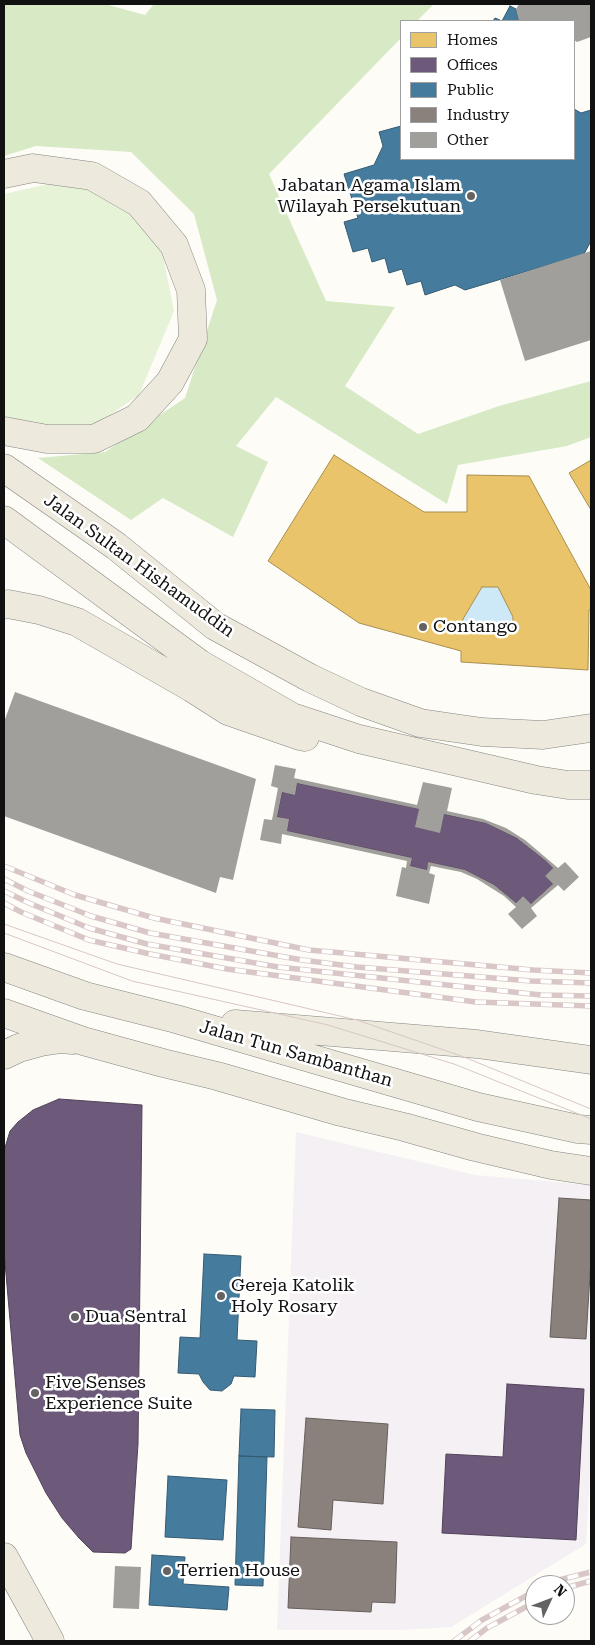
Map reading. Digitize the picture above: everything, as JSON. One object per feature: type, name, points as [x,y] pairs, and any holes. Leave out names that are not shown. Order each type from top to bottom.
[{"type":"main road","points":[[4,174],[33,168],[92,176],[139,203],[174,245],[191,290],[193,339],[170,382],[137,418],[94,439],[47,440],[4,431]]},
{"type":"main road","name":"Jalan Sultan Hishamuddin","points":[[4,468],[116,546],[215,626],[310,678],[361,702],[420,722],[482,732],[544,735],[591,728]]},
{"type":"main road","points":[[4,520],[200,664],[292,716],[359,738],[536,780],[568,785],[591,785]]},
{"type":"main road","points":[[4,605],[8,604],[39,610],[77,622],[192,688],[228,711],[300,736],[359,738]]},
{"type":"main road","name":"Jalan Tun Sambanthan","points":[[4,967],[84,996],[176,1018],[478,1107],[578,1129],[591,1130]]},
{"type":"main road","points":[[4,1013],[83,1041],[163,1064],[217,1076],[340,1112],[551,1165],[591,1171]]},
{"type":"main road","points":[[176,1018],[477,1044],[591,1060]]},
{"type":"main road","points":[[4,1055],[41,1042],[62,1039],[83,1041]]},
{"type":"main road","points":[[4,1557],[50,1641]]},
{"type":"shaded area","points":[[296,1132],[475,1175],[591,1185],[591,1456],[586,1544],[536,1575],[525,1575],[525,1582],[451,1627],[404,1630],[277,1630]]},
{"type":"green space","points":[[4,4],[105,4],[145,15],[154,4],[434,4],[418,20],[400,20],[400,39],[269,174],[326,301],[395,307],[345,386],[418,434],[499,406],[591,381],[591,437],[567,446],[458,465],[447,504],[276,397],[236,446],[268,462],[233,537],[163,498],[131,520],[38,458],[105,452],[185,398],[217,300],[194,214],[131,152],[36,146],[4,156]]},
{"type":"green space","points":[[66,180],[118,199],[161,246],[174,311],[139,395],[88,430],[38,431],[4,418],[4,194]]},
{"type":"water","points":[[482,587],[498,587],[513,617],[512,633],[463,630],[463,619]]},
{"type":"building: Homes","points":[[334,455],[424,512],[467,512],[467,475],[529,476],[591,590],[588,670],[461,662],[461,651],[359,623],[268,561]],"holes":[[[482,587],[498,587],[513,617],[512,633],[463,630],[463,619]]]},
{"type":"building: Homes","points":[[591,460],[591,510],[569,473]]},
{"type":"building: Offices","points":[[297,783],[486,823],[517,838],[545,860],[553,868],[545,876],[553,884],[531,904],[523,896],[516,903],[494,885],[465,870],[428,862],[427,870],[410,866],[412,858],[287,831],[289,819],[277,817],[282,792],[295,795]]},
{"type":"building: Offices","name":"Dua Sentral","points":[[59,1099],[142,1105],[138,1444],[131,1549],[125,1553],[93,1552],[79,1538],[62,1518],[46,1493],[26,1453],[20,1435],[4,1251],[4,1151],[10,1131],[18,1122],[33,1110]]},
{"type":"building: Offices","points":[[507,1384],[584,1389],[576,1540],[442,1533],[446,1454],[503,1457]]},
{"type":"building: Public","points":[[510,6],[516,9],[519,20],[503,20]]},
{"type":"building: Public","name":"Jabatan Agama Islam Wilayah Persekutuan","points":[[575,110],[581,113],[591,110],[591,241],[584,254],[465,290],[455,285],[425,295],[421,281],[407,285],[402,269],[389,273],[385,258],[372,262],[368,248],[353,252],[344,222],[358,218],[344,174],[374,165],[383,146],[379,132],[400,126],[400,160],[575,160]]},
{"type":"building: Public","name":"Gereja Katolik Holy Rosary","points":[[204,1254],[241,1256],[237,1340],[257,1341],[255,1377],[234,1376],[231,1384],[222,1391],[210,1390],[199,1374],[178,1373],[180,1337],[200,1338]]},
{"type":"building: Public","points":[[241,1409],[275,1410],[274,1457],[239,1456]]},
{"type":"building: Public","points":[[239,1456],[267,1457],[263,1586],[235,1585]]},
{"type":"building: Public","points":[[168,1476],[227,1480],[223,1540],[165,1537]]},
{"type":"building: Public","name":"Terrien House","points":[[152,1555],[185,1557],[183,1584],[229,1587],[227,1610],[149,1605]]},
{"type":"building: Industry","points":[[559,1198],[591,1200],[591,1259],[586,1339],[550,1337]]},
{"type":"building: Industry","points":[[306,1418],[388,1424],[383,1504],[333,1500],[331,1530],[298,1527]]},
{"type":"building: Industry","points":[[291,1537],[397,1542],[395,1603],[372,1602],[371,1612],[288,1608]]},
{"type":"building: Other","points":[[519,4],[591,4],[591,37],[577,42],[575,41],[575,20],[519,20],[516,9]]},
{"type":"building: Other","points":[[591,251],[591,340],[525,361],[500,280]]},
{"type":"building: Other","points":[[15,692],[256,779],[233,880],[220,877],[216,893],[4,816],[4,722]]},
{"type":"building: Other","points":[[275,765],[296,769],[294,778],[417,805],[423,782],[452,788],[447,811],[483,819],[506,828],[525,840],[558,868],[565,862],[579,877],[564,891],[558,885],[531,908],[537,916],[522,929],[508,914],[516,907],[504,896],[477,879],[461,872],[431,866],[429,873],[435,875],[429,904],[396,896],[402,867],[406,868],[407,861],[282,834],[281,844],[260,840],[264,819],[272,820],[278,788],[271,786]],"holes":[[[297,783],[419,809],[415,827],[440,833],[444,814],[486,823],[517,838],[553,868],[545,876],[553,884],[531,904],[523,896],[516,903],[494,885],[465,870],[428,862],[427,870],[410,866],[412,858],[287,831],[289,819],[277,817],[282,792],[295,795]]]},
{"type":"building: Other","points":[[115,1566],[141,1567],[139,1609],[113,1608]]},
{"type":"tram line","points":[[4,924],[117,964],[357,1020],[464,1057],[591,1109]]},
{"type":"tram line","points":[[4,933],[132,981],[328,1025],[454,1064],[591,1119]]},
{"type":"railway","points":[[4,866],[75,895],[154,918],[309,950],[533,970],[591,973]]},
{"type":"railway","points":[[4,879],[28,891],[91,916],[150,933],[302,960],[357,967],[531,981],[591,983]]},
{"type":"railway","points":[[4,891],[89,928],[147,944],[278,967],[541,995],[591,996]]},
{"type":"railway","points":[[4,903],[89,940],[227,969],[476,1002],[591,1006]]},
{"type":"railway","points":[[575,1576],[591,1572]]},
{"type":"railway","points":[[575,1585],[591,1581]]},
{"type":"railway","points":[[454,1641],[482,1620],[525,1596]]},
{"type":"railway","points":[[470,1641],[487,1628],[525,1607]]},
{"type":"place","name":"Jabatan Agama Islam Wilayah Persekutuan","points":[[471,196]]},
{"type":"place","name":"Contango","points":[[423,627]]},
{"type":"place","name":"Gereja Katolik Holy Rosary","points":[[221,1296]]},
{"type":"place","name":"Dua Sentral","points":[[75,1317]]},
{"type":"place","name":"Five Senses Experience Suite","points":[[35,1393]]},
{"type":"place","name":"Terrien House","points":[[167,1571]]}]
